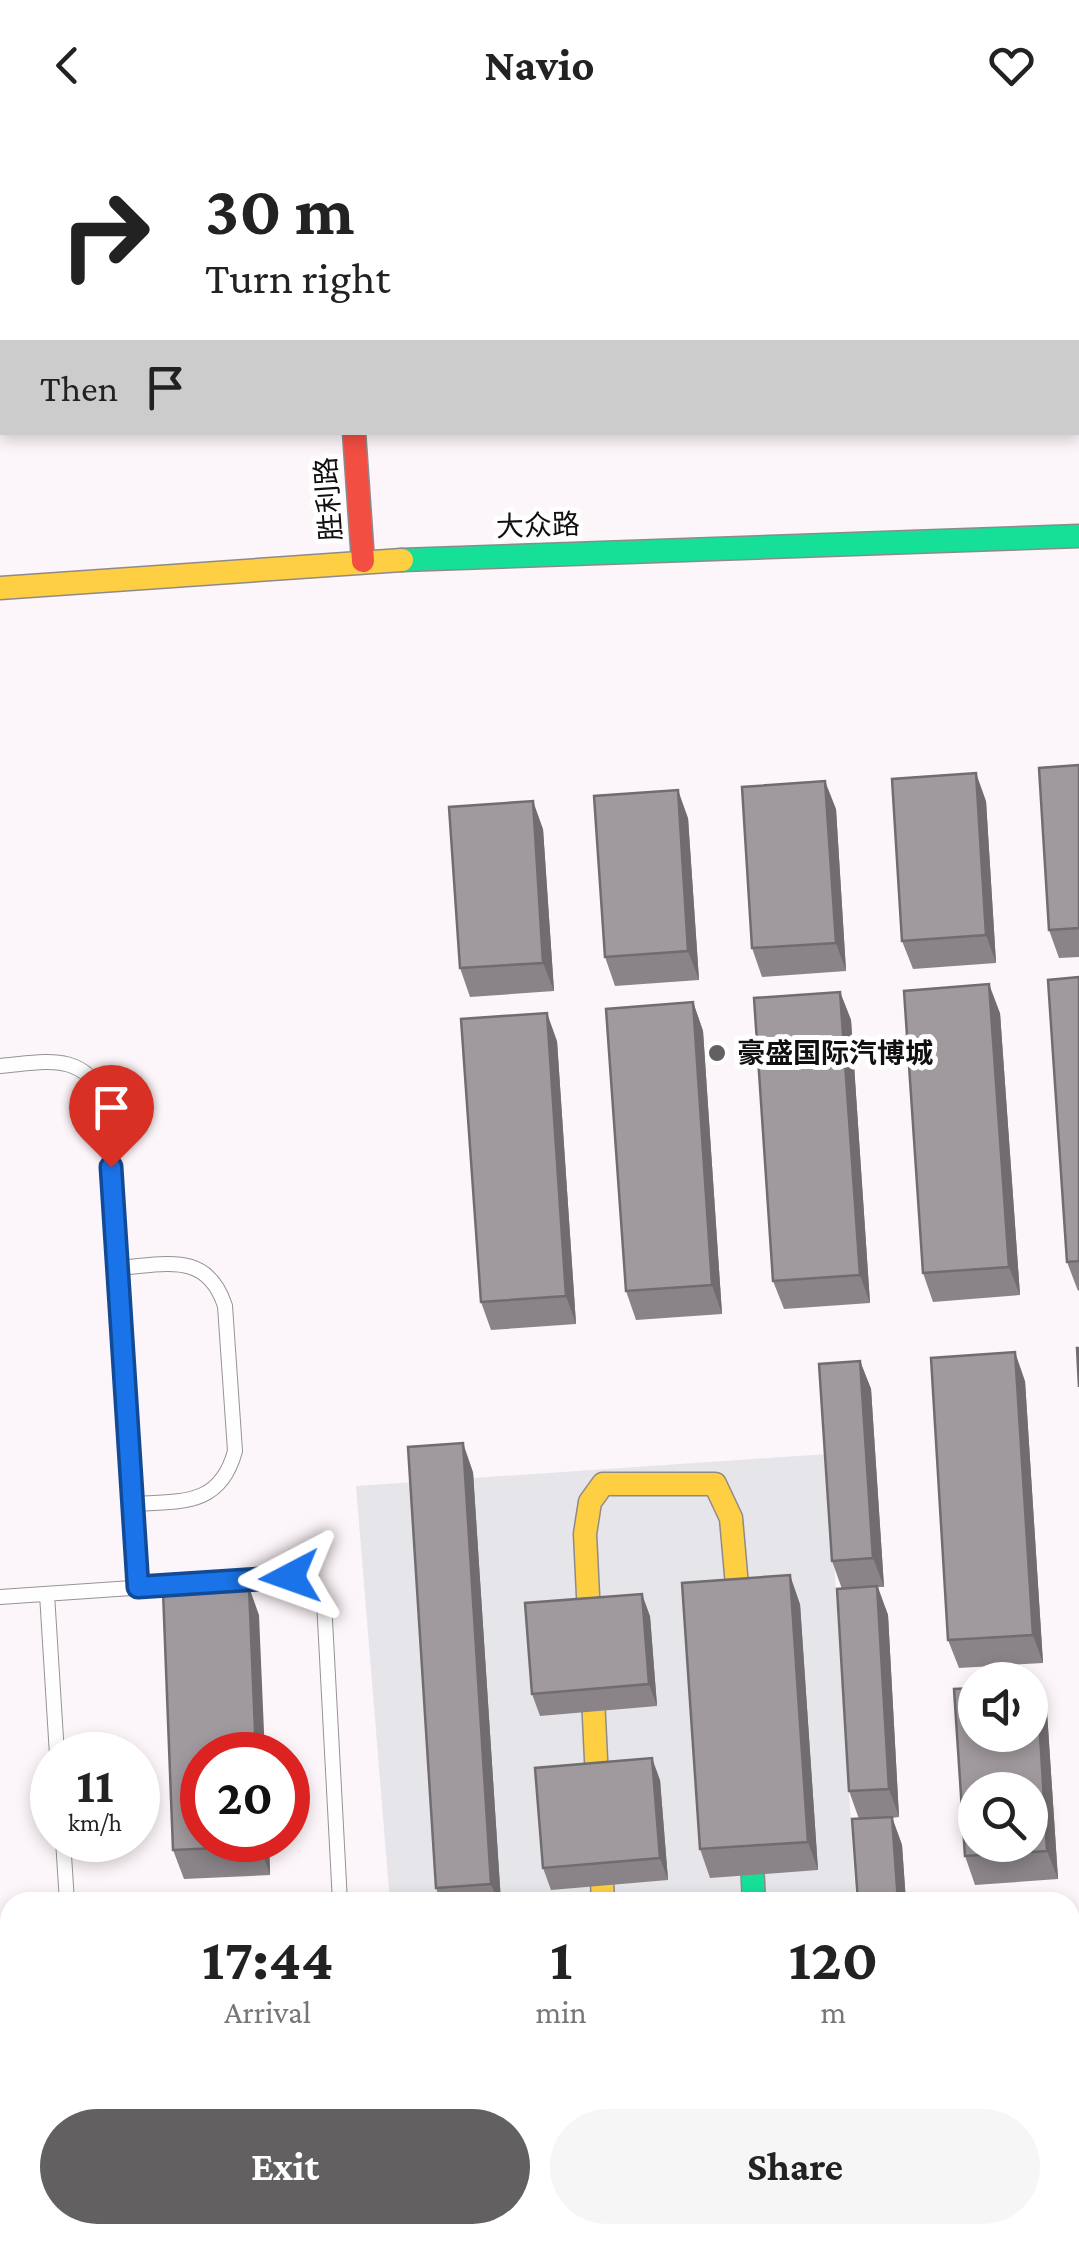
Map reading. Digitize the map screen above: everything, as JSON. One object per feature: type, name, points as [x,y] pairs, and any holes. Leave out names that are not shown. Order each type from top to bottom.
[{"type":"street","name":"胜利路","points":[[354,435],[362,561]]},
{"type":"street","name":"大众路","points":[[0,588],[362,561],[1079,536]]},
{"type":"street","points":[[603,1892],[585,1534],[590,1502],[603,1484],[714,1484],[731,1518],[742,1648]]},
{"type":"street","points":[[749,1805],[753,1892]]},
{"type":"lane","points":[[0,1066],[61,1062],[82,1068],[97,1081],[106,1099],[138,1587]]},
{"type":"lane","points":[[117,1268],[195,1266],[219,1288],[225,1306],[235,1451],[230,1470],[219,1486],[207,1494],[185,1500],[132,1504]]},
{"type":"lane","points":[[0,1597],[290,1577],[318,1589],[324,1601],[339,1892]]},
{"type":"lane","points":[[47,1594],[56,1732]]},
{"type":"lane","points":[[64,1862],[66,1892]]},
{"type":"shaded area","points":[[827,1454],[855,1892],[389,1892],[356,1486]]},
{"type":"building","points":[[1079,765],[1079,928],[1049,930],[1039,768]]},
{"type":"building","points":[[976,773],[986,935],[902,941],[892,779]]},
{"type":"building","points":[[825,781],[836,943],[752,948],[742,787]]},
{"type":"building","points":[[678,790],[688,951],[605,957],[594,796]]},
{"type":"building","points":[[533,801],[543,963],[460,968],[449,807]]},
{"type":"building","points":[[1079,977],[1079,1261],[1067,1262],[1048,980]]},
{"type":"building","points":[[989,984],[1009,1267],[923,1273],[904,991]]},
{"type":"building","points":[[840,992],[860,1275],[773,1281],[754,998]]},
{"type":"building","points":[[693,1002],[712,1285],[626,1291],[606,1009]]},
{"type":"building","points":[[547,1013],[566,1296],[481,1302],[461,1019]]},
{"type":"building","points":[[1015,1352],[1033,1635],[948,1640],[931,1358]]},
{"type":"building","points":[[860,1361],[873,1558],[832,1561],[819,1364]]},
{"type":"building","points":[[463,1443],[491,1884],[436,1888],[408,1447]]},
{"type":"building","points":[[790,1575],[808,1842],[700,1849],[682,1583]]},
{"type":"building","points":[[877,1586],[889,1789],[849,1791],[837,1589]]},
{"type":"building","points":[[249,1587],[255,1732],[180,1732],[180,1850],[173,1850],[163,1591]]},
{"type":"building","points":[[642,1594],[649,1684],[532,1694],[525,1603]]},
{"type":"building","points":[[954,1689],[958,1689],[958,1750]]},
{"type":"building","points":[[958,1752],[1041,1752],[1042,1772],[959,1772]]},
{"type":"building","points":[[652,1758],[660,1858],[543,1868],[535,1768]]},
{"type":"building","points":[[892,1817],[897,1892],[857,1892],[852,1819]]},
{"type":"traffic: fast","points":[[402,560],[1079,536]]},
{"type":"traffic: fast","points":[[750,1824],[753,1892]]},
{"type":"traffic: slow","points":[[0,588],[402,560]]},
{"type":"traffic: slow","points":[[603,1892],[585,1534],[590,1502],[603,1484],[715,1484],[731,1518],[741,1631]]},
{"type":"traffic: jam","points":[[354,435],[363,561]]},
{"type":"place","name":"豪盛国际汽博城","points":[[717,1053]]},
{"type":"route","points":[[111,1167],[138,1587],[290,1577]]}]
